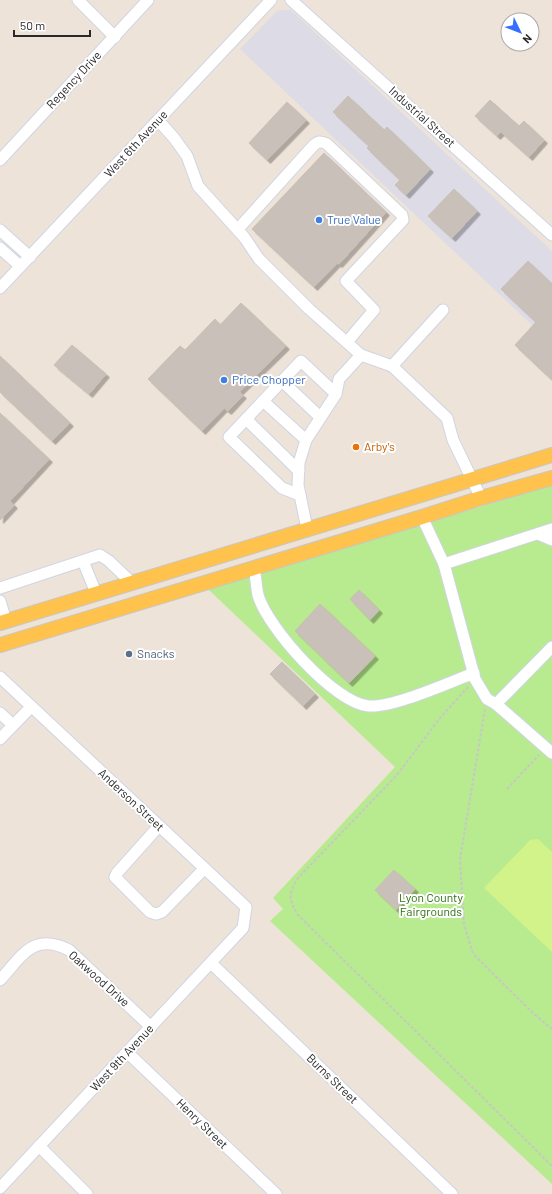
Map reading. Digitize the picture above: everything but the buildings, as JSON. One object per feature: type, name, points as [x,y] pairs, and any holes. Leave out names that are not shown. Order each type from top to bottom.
[{"type":"main road","points":[[3,622],[552,455]]},
{"type":"main road","points":[[0,645],[481,498],[552,478]]},
{"type":"street","points":[[78,0],[115,37]]},
{"type":"street","name":"Regency Drive","points":[[0,160],[148,0]]},
{"type":"street","name":"West 6th Avenue","points":[[0,288],[271,0]]},
{"type":"street","name":"Industrial Street","points":[[291,0],[552,235]]},
{"type":"street","points":[[158,120],[187,156],[198,186],[238,229],[259,259],[308,309],[361,355],[392,366],[447,418],[453,440],[481,498]]},
{"type":"street","points":[[238,229],[313,146],[322,141],[402,215],[403,220],[346,281],[374,310],[347,342]]},
{"type":"street","points":[[0,230],[30,257]]},
{"type":"street","points":[[0,248],[20,266]]},
{"type":"street","points":[[392,366],[443,310]]},
{"type":"street","points":[[307,529],[300,495],[299,471],[299,463],[306,440],[336,394],[339,379],[361,355]]},
{"type":"street","points":[[300,495],[282,488],[229,437],[301,360],[336,394]]},
{"type":"street","points":[[282,381],[320,417]]},
{"type":"street","points":[[263,400],[306,440]]},
{"type":"street","points":[[246,419],[299,471]]},
{"type":"street","points":[[422,517],[444,564],[474,676],[491,701],[549,750]]},
{"type":"street","points":[[444,564],[552,529]]},
{"type":"street","points":[[538,534],[552,540]]},
{"type":"street","points":[[0,588],[100,555],[109,561],[131,582]]},
{"type":"street","points":[[83,561],[96,593]]},
{"type":"street","points":[[254,568],[258,596],[273,622],[298,655],[330,687],[355,702],[370,706],[388,703],[474,676]]},
{"type":"street","points":[[0,601],[3,622]]},
{"type":"street","points":[[491,701],[552,646]]},
{"type":"street","name":"Anderson Street","points":[[0,678],[246,907],[243,928]]},
{"type":"street","points":[[0,739],[31,707]]},
{"type":"street","points":[[0,713],[13,725]]},
{"type":"street","points":[[158,826],[117,873],[116,877],[121,885],[150,912],[156,914],[162,912],[204,869]]},
{"type":"street","name":"West 9th Avenue","points":[[0,1188],[212,964],[243,928]]},
{"type":"street","name":"Oakwood Drive","points":[[0,980],[27,951],[40,944],[51,943],[69,950],[151,1027]]},
{"type":"street","name":"Burns Street","points":[[212,964],[452,1194]]},
{"type":"street","name":"Henry Street","points":[[128,1053],[276,1194]]},
{"type":"street","points":[[39,1146],[88,1194]]},
{"type":"path","points":[[474,676],[397,775],[298,878],[291,891],[290,898],[292,906],[297,914],[552,1166]]},
{"type":"path","points":[[491,701],[460,860],[464,924],[473,954],[533,1013],[552,1029]]},
{"type":"path","points":[[507,789],[549,750]]},
{"type":"shaded area","points":[[291,10],[552,251],[552,344],[240,49],[277,11]]},
{"type":"green space","name":"Lyon County Fairgrounds","points":[[552,485],[552,1184],[270,921],[283,909],[273,898],[395,767],[208,589]]},
{"type":"green space","points":[[538,839],[552,852],[552,952],[484,888],[530,840]]},
{"type":"place","name":"True Value","points":[[319,220]]},
{"type":"place","name":"Price Chopper","points":[[224,380]]},
{"type":"place","name":"Arby's","points":[[356,447]]},
{"type":"place","name":"Snacks","points":[[129,654]]}]
